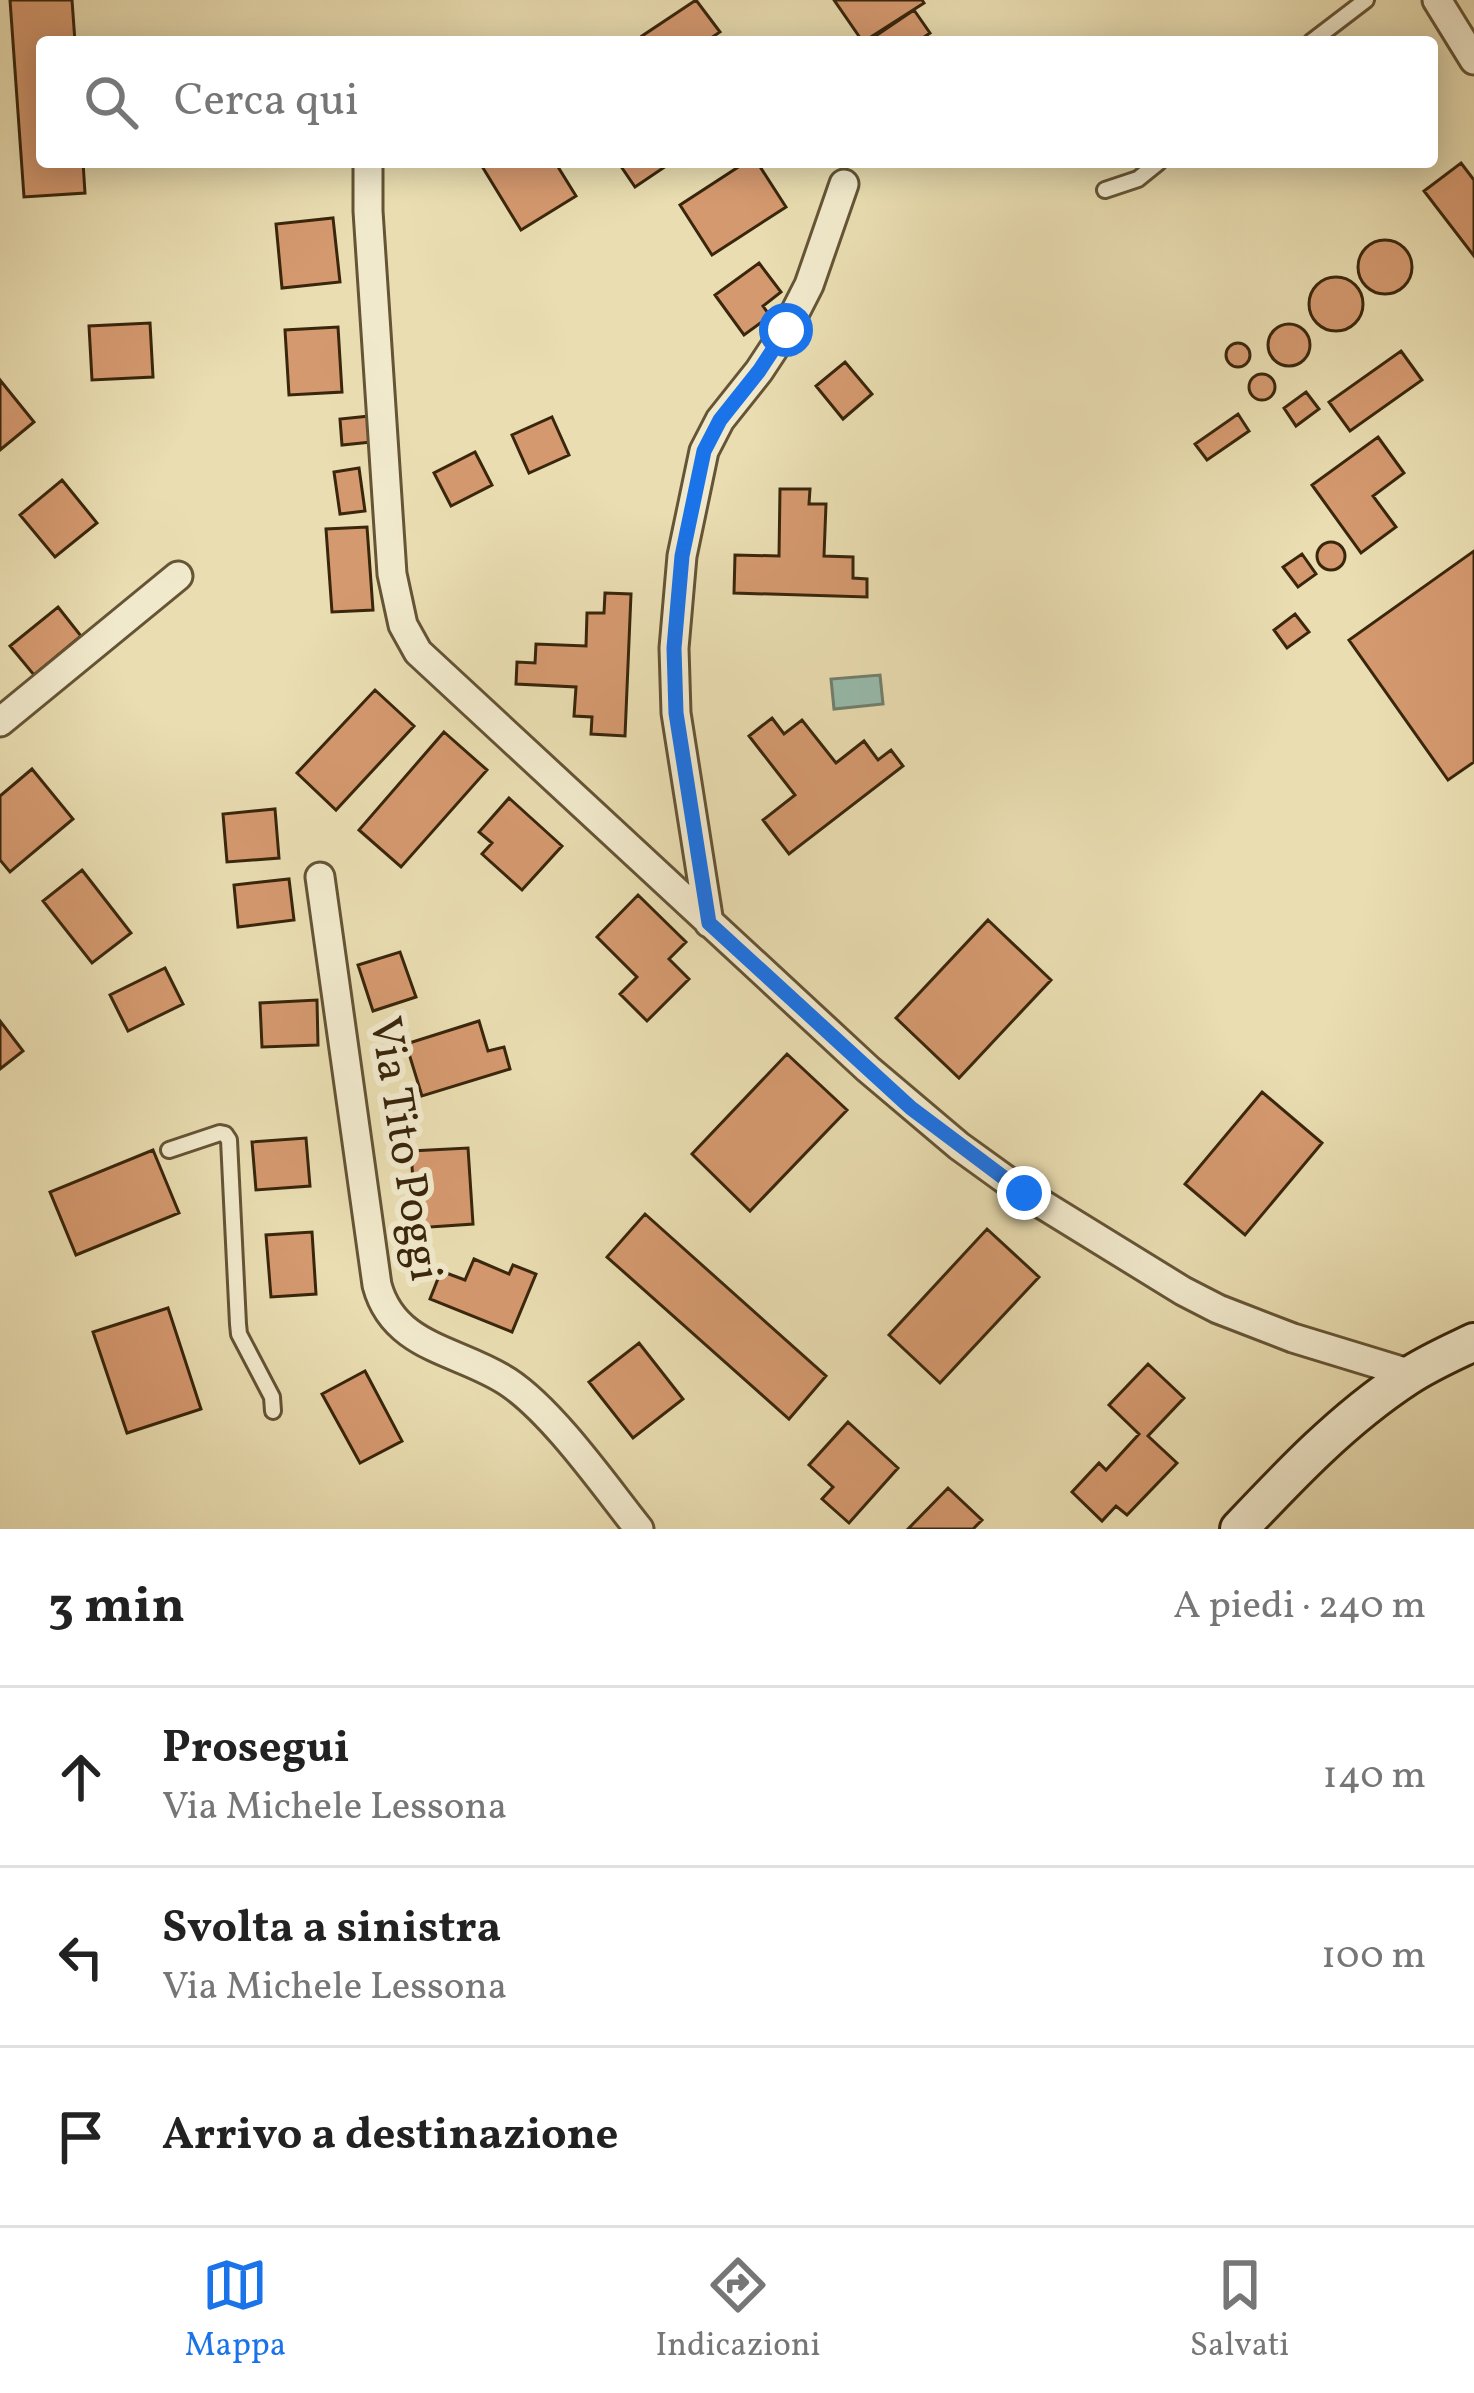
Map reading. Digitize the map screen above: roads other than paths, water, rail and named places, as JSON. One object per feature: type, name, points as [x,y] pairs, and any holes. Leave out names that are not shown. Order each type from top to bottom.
[{"type":"main road","points":[[1239,1529],[1322,1444],[1411,1374],[1474,1342]]},
{"type":"street","points":[[1437,1],[1474,60]]},
{"type":"street","points":[[368,168],[392,574],[403,625],[428,662],[929,1123],[1024,1193],[1165,1281],[1237,1317],[1326,1350],[1411,1374]]},
{"type":"street","points":[[709,923],[676,713],[674,648],[682,556],[704,451],[720,420],[786,330],[808,285],[844,184]]},
{"type":"street","points":[[0,722],[178,576]]},
{"type":"street","name":"Via Tito Poggi","points":[[320,877],[377,1285],[385,1307],[408,1333],[491,1372],[523,1394],[639,1529]]},
{"type":"lane","points":[[1319,36],[1366,0]]},
{"type":"lane","points":[[1105,190],[1138,179],[1152,168]]},
{"type":"lane","points":[[169,1150],[220,1133],[229,1140],[239,1334],[272,1396],[273,1411]]}]
